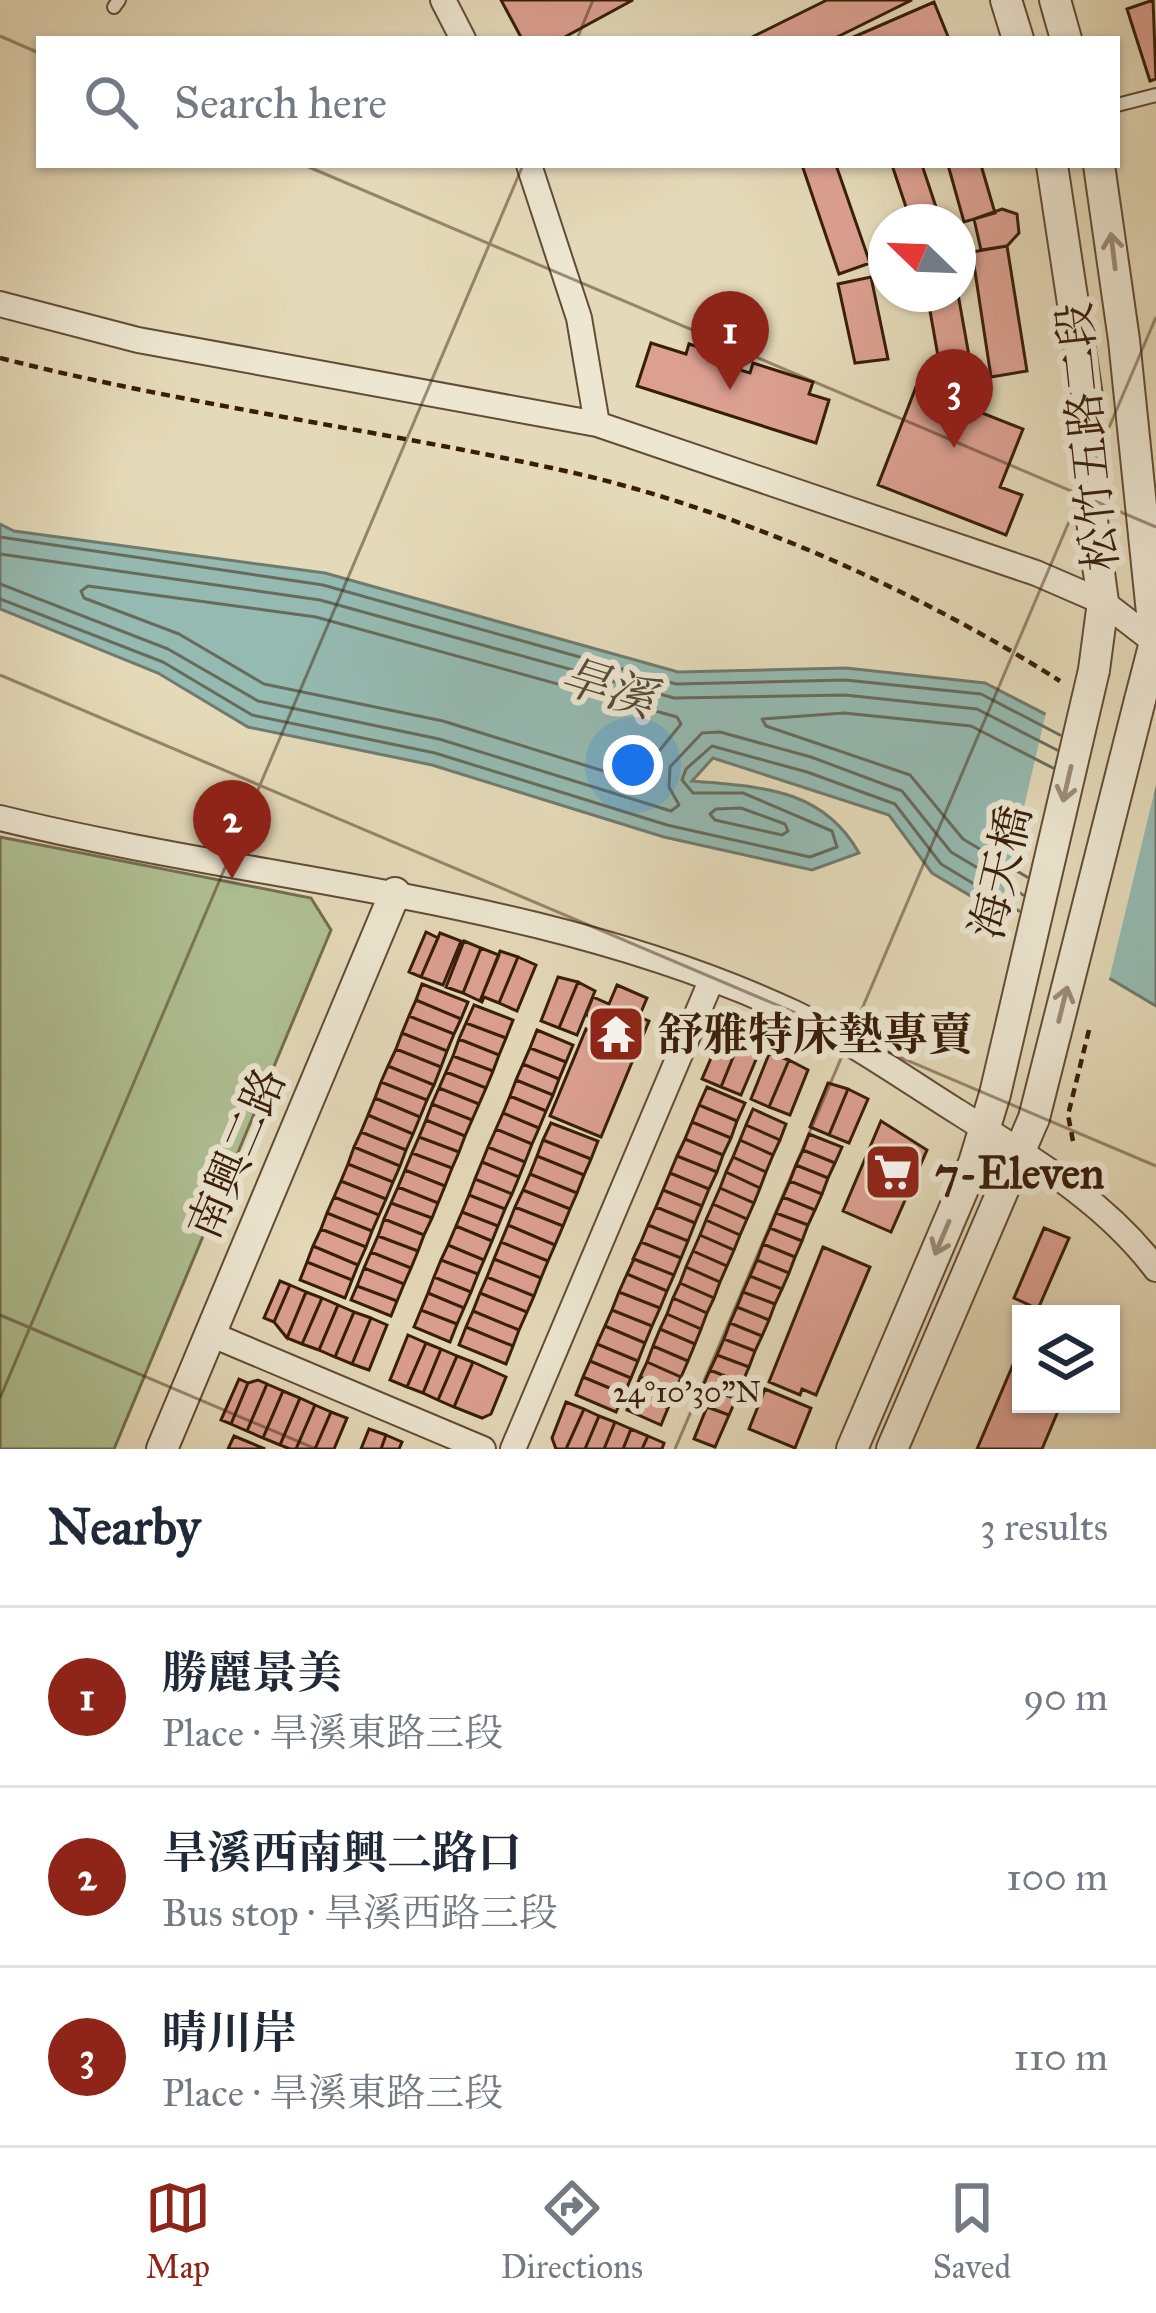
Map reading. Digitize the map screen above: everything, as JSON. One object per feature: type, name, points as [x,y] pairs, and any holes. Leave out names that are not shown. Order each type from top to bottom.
[{"type":"street","points":[[443,0],[461,36]]},
{"type":"street","points":[[1006,0],[1017,36]]},
{"type":"street","points":[[1055,0],[1065,36]]},
{"type":"street","points":[[530,168],[579,318],[597,424]]},
{"type":"street","name":"松竹五路二段","points":[[1052,168],[1087,396],[1091,513],[1103,602],[1085,681]]},
{"type":"street","name":"松竹五路二段","points":[[1099,168],[1152,588],[1155,643],[1140,700]]},
{"type":"street","points":[[0,304],[138,340],[597,424],[833,501],[1103,602],[1155,643]]},
{"type":"street","points":[[1103,602],[1152,588]]},
{"type":"street","name":"海天橋","points":[[852,1449],[986,1129],[1085,681]]},
{"type":"street","name":"海天橋","points":[[892,1449],[1034,1118],[1140,700]]},
{"type":"street","points":[[0,818],[395,893],[584,940],[794,1013],[1020,1150],[1135,1241],[1156,1269]]},
{"type":"street","name":"南興二路","points":[[161,1449],[395,893]]},
{"type":"street","points":[[513,1449],[711,981]]},
{"type":"street","points":[[208,1333],[483,1449]]},
{"type":"lane","points":[[1120,104],[1156,95]]},
{"type":"path","points":[[0,358],[126,390],[564,470],[734,521],[1085,681]]},
{"type":"green space","points":[[0,837],[311,898],[331,930],[114,1449],[0,1449]]},
{"type":"water","name":"旱溪","points":[[0,524],[14,531],[325,573],[678,672],[846,668],[985,683],[1156,771],[1156,1006],[932,873],[889,815],[713,758],[692,781],[764,789],[807,803],[844,831],[859,853],[812,870],[664,837],[432,765],[248,727],[158,673],[0,609]]},
{"type":"pier","points":[[1047,708],[1156,765],[1156,785],[1108,984],[998,919]]},
{"type":"building","points":[[501,0],[633,0],[567,36],[520,36]]},
{"type":"building","points":[[827,0],[912,0],[839,36],[754,36]]},
{"type":"building","points":[[1153,0],[1156,79],[1150,81],[1127,9]]},
{"type":"building","points":[[934,2],[948,36],[856,36]]},
{"type":"building","points":[[803,168],[837,168],[868,264],[839,274]]},
{"type":"building","points":[[893,168],[923,168],[935,204],[905,204]]},
{"type":"building","points":[[949,168],[982,168],[995,213],[976,219],[976,204],[959,204]]},
{"type":"building","points":[[1002,209],[1017,214],[1019,233],[1007,246],[981,250],[976,218]]},
{"type":"building","points":[[1007,246],[1027,371],[991,377],[976,251]]},
{"type":"building","points":[[868,278],[868,312],[878,312],[888,359],[855,363],[838,284]]},
{"type":"building","points":[[930,312],[961,312],[971,367],[941,373]]},
{"type":"building","points":[[651,343],[686,354],[689,344],[720,354],[717,363],[750,373],[753,363],[813,382],[809,394],[829,400],[816,443],[637,386]]},
{"type":"building","points":[[916,387],[1023,429],[1000,487],[1022,495],[1006,535],[878,485]]},
{"type":"building","points":[[426,932],[438,938],[421,977],[409,972]]},
{"type":"building","points":[[440,933],[461,941],[443,985],[421,977]]},
{"type":"building","points":[[464,941],[481,948],[463,993],[446,987]]},
{"type":"building","points":[[481,948],[499,955],[480,1001],[463,993]]},
{"type":"building","points":[[500,951],[518,957],[499,1003],[484,997],[482,1002],[480,1001]]},
{"type":"building","points":[[518,957],[536,965],[517,1011],[499,1003]]},
{"type":"building","points":[[558,977],[578,982],[559,1028],[541,1021]]},
{"type":"building","points":[[578,982],[595,991],[577,1035],[559,1028]]},
{"type":"building","points":[[422,984],[468,1002],[461,1019],[416,1000]]},
{"type":"building","points":[[617,985],[647,998],[639,1017],[649,1021],[601,1137],[550,1116],[586,1029],[591,1031],[594,1022],[586,1014],[593,997],[609,1004]]},
{"type":"building","points":[[416,1000],[461,1019],[454,1034],[409,1016]]},
{"type":"building","points":[[474,1005],[513,1020],[506,1038],[466,1023]]},
{"type":"building","points":[[409,1016],[454,1034],[447,1051],[402,1033]]},
{"type":"building","points":[[466,1023],[506,1038],[499,1055],[459,1039]]},
{"type":"building","points":[[537,1030],[573,1045],[566,1062],[530,1048]]},
{"type":"building","points":[[402,1033],[447,1051],[441,1067],[396,1049]]},
{"type":"building","points":[[721,1035],[740,1040],[721,1087],[702,1079]]},
{"type":"building","points":[[459,1039],[499,1055],[493,1071],[453,1056]]},
{"type":"building","points":[[740,1040],[760,1050],[741,1095],[721,1087]]},
{"type":"building","points":[[530,1048],[566,1062],[559,1079],[523,1064]]},
{"type":"building","points":[[396,1049],[441,1067],[434,1085],[388,1066]]},
{"type":"building","points":[[769,1054],[789,1060],[769,1107],[751,1099]]},
{"type":"building","points":[[453,1056],[493,1071],[486,1088],[446,1072]]},
{"type":"building","points":[[789,1060],[808,1070],[790,1115],[769,1107]]},
{"type":"building","points":[[523,1064],[559,1079],[553,1095],[516,1080]]},
{"type":"building","points":[[388,1066],[434,1085],[427,1100],[381,1082]]},
{"type":"building","points":[[446,1072],[486,1088],[479,1104],[439,1088]]},
{"type":"building","points":[[516,1080],[553,1095],[546,1111],[510,1096]]},
{"type":"building","points":[[381,1082],[427,1100],[420,1117],[375,1098]]},
{"type":"building","points":[[828,1083],[848,1089],[829,1135],[810,1127]]},
{"type":"building","points":[[707,1087],[745,1103],[737,1121],[699,1105]]},
{"type":"building","points":[[439,1088],[479,1104],[472,1120],[432,1104]]},
{"type":"building","points":[[848,1089],[868,1099],[849,1143],[829,1135]]},
{"type":"building","points":[[510,1096],[546,1111],[539,1128],[503,1113]]},
{"type":"building","points":[[375,1098],[420,1117],[413,1134],[368,1115]]},
{"type":"building","points":[[432,1104],[472,1120],[465,1136],[426,1120]]},
{"type":"building","points":[[699,1105],[737,1121],[731,1138],[692,1122]]},
{"type":"building","points":[[753,1109],[786,1124],[780,1140],[746,1125]]},
{"type":"building","points":[[503,1113],[539,1128],[532,1144],[496,1129]]},
{"type":"building","points":[[368,1115],[413,1134],[406,1150],[361,1132]]},
{"type":"building","points":[[426,1120],[465,1136],[459,1152],[419,1137]]},
{"type":"building","points":[[881,1121],[927,1150],[891,1232],[843,1211]]},
{"type":"building","points":[[692,1122],[731,1138],[723,1155],[685,1139]]},
{"type":"building","points":[[551,1123],[598,1141],[591,1159],[543,1140]]},
{"type":"building","points":[[746,1125],[780,1140],[773,1155],[740,1140]]},
{"type":"building","points":[[496,1129],[532,1144],[525,1162],[488,1147]]},
{"type":"building","points":[[361,1132],[406,1150],[400,1166],[354,1147]]},
{"type":"building","points":[[809,1134],[842,1147],[835,1163],[803,1150]]},
{"type":"building","points":[[419,1137],[459,1152],[452,1168],[412,1153]]},
{"type":"building","points":[[685,1139],[723,1155],[717,1172],[677,1156]]},
{"type":"building","points":[[543,1140],[591,1159],[584,1175],[537,1156]]},
{"type":"building","points":[[740,1140],[773,1155],[766,1172],[733,1157]]},
{"type":"building","points":[[354,1147],[400,1166],[393,1182],[348,1164]]},
{"type":"building","points":[[488,1147],[525,1162],[519,1177],[482,1162]]},
{"type":"building","points":[[803,1150],[835,1163],[828,1178],[796,1165]]},
{"type":"building","points":[[412,1153],[452,1168],[445,1186],[405,1170]]},
{"type":"building","points":[[537,1156],[584,1175],[577,1193],[530,1174]]},
{"type":"building","points":[[677,1156],[717,1172],[709,1189],[670,1173]]},
{"type":"building","points":[[733,1157],[766,1172],[760,1188],[726,1172]]},
{"type":"building","points":[[482,1162],[519,1177],[512,1194],[475,1179]]},
{"type":"building","points":[[348,1164],[393,1182],[386,1199],[341,1181]]},
{"type":"building","points":[[796,1165],[828,1178],[822,1194],[790,1181]]},
{"type":"building","points":[[405,1170],[445,1186],[438,1203],[398,1187]]},
{"type":"building","points":[[726,1172],[760,1188],[754,1203],[720,1188]]},
{"type":"building","points":[[670,1173],[709,1189],[702,1206],[663,1190]]},
{"type":"building","points":[[530,1174],[577,1193],[570,1209],[523,1190]]},
{"type":"building","points":[[475,1179],[512,1194],[505,1209],[469,1195]]},
{"type":"building","points":[[341,1181],[386,1199],[379,1215],[334,1197]]},
{"type":"building","points":[[790,1181],[822,1194],[815,1210],[783,1197]]},
{"type":"building","points":[[398,1187],[438,1203],[432,1218],[391,1203]]},
{"type":"building","points":[[720,1188],[754,1203],[747,1219],[713,1204]]},
{"type":"building","points":[[523,1190],[570,1209],[563,1226],[515,1207]]},
{"type":"building","points":[[663,1190],[702,1206],[695,1223],[656,1207]]},
{"type":"building","points":[[469,1195],[505,1209],[498,1226],[462,1212]]},
{"type":"building","points":[[334,1197],[379,1215],[372,1231],[327,1213]]},
{"type":"building","points":[[783,1197],[815,1210],[808,1225],[776,1213]]},
{"type":"building","points":[[391,1203],[432,1218],[424,1235],[384,1219]]},
{"type":"building","points":[[713,1204],[747,1219],[740,1235],[706,1220]]},
{"type":"building","points":[[515,1207],[563,1226],[555,1245],[508,1225]]},
{"type":"building","points":[[656,1207],[695,1223],[688,1241],[648,1225]]},
{"type":"building","points":[[462,1212],[498,1226],[492,1241],[456,1226]]},
{"type":"building","points":[[327,1213],[372,1231],[366,1247],[321,1229]]},
{"type":"building","points":[[776,1213],[808,1225],[802,1241],[770,1228]]},
{"type":"building","points":[[384,1219],[424,1235],[418,1251],[378,1236]]},
{"type":"building","points":[[706,1220],[740,1235],[734,1250],[700,1235]]},
{"type":"building","points":[[508,1225],[555,1245],[548,1261],[501,1242]]},
{"type":"building","points":[[648,1225],[688,1241],[681,1258],[641,1242]]},
{"type":"building","points":[[456,1226],[492,1241],[484,1260],[448,1245]]},
{"type":"building","points":[[770,1228],[802,1241],[795,1257],[763,1244]]},
{"type":"building","points":[[1044,1228],[1069,1238],[1040,1305],[1014,1298]]},
{"type":"building","points":[[321,1229],[366,1247],[358,1265],[313,1246]]},
{"type":"building","points":[[700,1235],[734,1250],[727,1266],[693,1251]]},
{"type":"building","points":[[378,1236],[418,1251],[411,1268],[371,1252]]},
{"type":"building","points":[[501,1242],[548,1261],[541,1278],[494,1259]]},
{"type":"building","points":[[641,1242],[681,1258],[674,1275],[633,1259]]},
{"type":"building","points":[[763,1244],[795,1257],[789,1273],[757,1260]]},
{"type":"building","points":[[448,1245],[484,1260],[478,1274],[441,1260]]},
{"type":"building","points":[[313,1246],[358,1265],[352,1280],[307,1262]]},
{"type":"building","points":[[823,1247],[870,1267],[816,1395],[802,1389],[800,1395],[769,1382]]},
{"type":"building","points":[[693,1251],[727,1266],[720,1282],[686,1267]]},
{"type":"building","points":[[371,1252],[411,1268],[404,1284],[364,1268]]},
{"type":"building","points":[[494,1259],[541,1278],[534,1296],[487,1277]]},
{"type":"building","points":[[634,1259],[674,1275],[667,1291],[627,1274]]},
{"type":"building","points":[[441,1260],[478,1274],[471,1292],[434,1277]]},
{"type":"building","points":[[757,1260],[789,1273],[782,1289],[750,1276]]},
{"type":"building","points":[[307,1262],[352,1280],[345,1298],[300,1280]]},
{"type":"building","points":[[686,1267],[720,1282],[714,1298],[680,1283]]},
{"type":"building","points":[[364,1268],[404,1284],[397,1301],[357,1286]]},
{"type":"building","points":[[627,1274],[667,1291],[660,1308],[619,1292]]},
{"type":"building","points":[[750,1276],[782,1289],[775,1304],[743,1292]]},
{"type":"building","points":[[434,1277],[471,1292],[464,1308],[428,1293]]},
{"type":"building","points":[[487,1277],[534,1296],[527,1312],[480,1293]]},
{"type":"building","points":[[280,1281],[290,1285],[274,1322],[264,1318]]},
{"type":"building","points":[[680,1283],[714,1298],[707,1313],[673,1298]]},
{"type":"building","points":[[290,1285],[306,1292],[287,1338],[274,1322]]},
{"type":"building","points":[[357,1286],[397,1301],[391,1316],[351,1300]]},
{"type":"building","points":[[306,1292],[322,1298],[302,1344],[287,1338]]},
{"type":"building","points":[[619,1292],[660,1308],[652,1326],[612,1310]]},
{"type":"building","points":[[743,1292],[775,1304],[769,1320],[737,1307]]},
{"type":"building","points":[[428,1293],[464,1308],[457,1324],[421,1310]]},
{"type":"building","points":[[480,1293],[527,1312],[519,1330],[473,1311]]},
{"type":"building","points":[[322,1298],[338,1305],[319,1350],[302,1344]]},
{"type":"building","points":[[673,1298],[707,1313],[701,1329],[667,1314]]},
{"type":"building","points":[[338,1305],[354,1312],[335,1357],[319,1350]]},
{"type":"building","points":[[737,1307],[769,1320],[762,1336],[730,1323]]},
{"type":"building","points":[[421,1310],[457,1324],[450,1342],[414,1327]]},
{"type":"building","points":[[612,1310],[652,1326],[645,1343],[605,1326]]},
{"type":"building","points":[[473,1311],[519,1330],[513,1346],[466,1327]]},
{"type":"building","points":[[354,1312],[371,1318],[352,1364],[335,1357]]},
{"type":"building","points":[[667,1314],[701,1329],[695,1344],[660,1329]]},
{"type":"building","points":[[371,1318],[387,1325],[369,1370],[352,1364]]},
{"type":"building","points":[[730,1323],[762,1336],[755,1351],[724,1339]]},
{"type":"building","points":[[605,1326],[645,1343],[638,1361],[597,1344]]},
{"type":"building","points":[[466,1327],[513,1346],[506,1364],[459,1345]]},
{"type":"building","points":[[660,1329],[695,1344],[688,1361],[653,1346]]},
{"type":"building","points":[[408,1335],[426,1343],[407,1387],[390,1380]]},
{"type":"building","points":[[724,1339],[755,1351],[749,1367],[717,1355]]},
{"type":"building","points":[[426,1343],[441,1349],[423,1393],[407,1387]]},
{"type":"building","points":[[597,1344],[638,1361],[631,1378],[590,1361]]},
{"type":"building","points":[[653,1346],[688,1361],[681,1377],[647,1362]]},
{"type":"building","points":[[441,1349],[457,1356],[438,1400],[423,1393]]},
{"type":"building","points":[[717,1355],[749,1367],[742,1383],[710,1370]]},
{"type":"building","points":[[457,1356],[473,1362],[454,1407],[438,1400]]},
{"type":"building","points":[[590,1361],[631,1378],[624,1394],[583,1377]]},
{"type":"building","points":[[473,1362],[506,1377],[491,1414],[482,1418],[454,1407]]},
{"type":"building","points":[[647,1362],[681,1377],[675,1392],[640,1377]]},
{"type":"building","points":[[1012,1367],[1012,1413],[1057,1413],[1042,1449],[977,1449]]},
{"type":"building","points":[[710,1370],[742,1383],[736,1399],[703,1386]]},
{"type":"building","points":[[583,1377],[624,1394],[616,1412],[576,1395]]},
{"type":"building","points":[[640,1377],[675,1392],[668,1408],[634,1393]]},
{"type":"building","points":[[239,1379],[248,1383],[231,1424],[221,1420]]},
{"type":"building","points":[[248,1383],[267,1384],[247,1431],[231,1424]]},
{"type":"building","points":[[267,1384],[283,1391],[263,1438],[247,1431]]},
{"type":"building","points":[[703,1386],[736,1399],[729,1415],[697,1403]]},
{"type":"building","points":[[765,1389],[811,1408],[795,1448],[749,1429]]},
{"type":"building","points":[[283,1391],[300,1398],[280,1445],[263,1438]]},
{"type":"building","points":[[634,1393],[668,1408],[661,1425],[627,1410]]},
{"type":"building","points":[[300,1398],[315,1405],[296,1449],[290,1449],[280,1445]]},
{"type":"building","points":[[566,1402],[584,1409],[566,1449],[556,1449],[552,1438]]},
{"type":"building","points":[[315,1405],[331,1412],[315,1449],[296,1449]]},
{"type":"building","points":[[707,1407],[729,1415],[715,1447],[694,1439]]},
{"type":"building","points":[[584,1409],[599,1416],[585,1449],[566,1449]]},
{"type":"building","points":[[331,1412],[347,1418],[334,1449],[315,1449]]},
{"type":"building","points":[[599,1416],[615,1422],[604,1449],[585,1449]]},
{"type":"building","points":[[615,1422],[631,1429],[623,1449],[604,1449]]},
{"type":"building","points":[[369,1429],[386,1435],[381,1449],[361,1449]]},
{"type":"building","points":[[631,1429],[648,1436],[642,1449],[623,1449]]},
{"type":"building","points":[[386,1435],[402,1442],[399,1449],[381,1449]]},
{"type":"building","points":[[234,1436],[265,1449],[228,1449]]},
{"type":"building","points":[[648,1436],[664,1443],[662,1449],[642,1449]]},
{"type":"place","name":"勝麗景美","points":[[730,390]]},
{"type":"place","name":"晴川岸","points":[[954,448]]},
{"type":"place","name":"旱溪西南興二路口","points":[[232,879]]},
{"type":"place","name":"舒雅特床墊專賣","points":[[616,1034]]},
{"type":"place","name":"7-Eleven","points":[[893,1172]]}]
